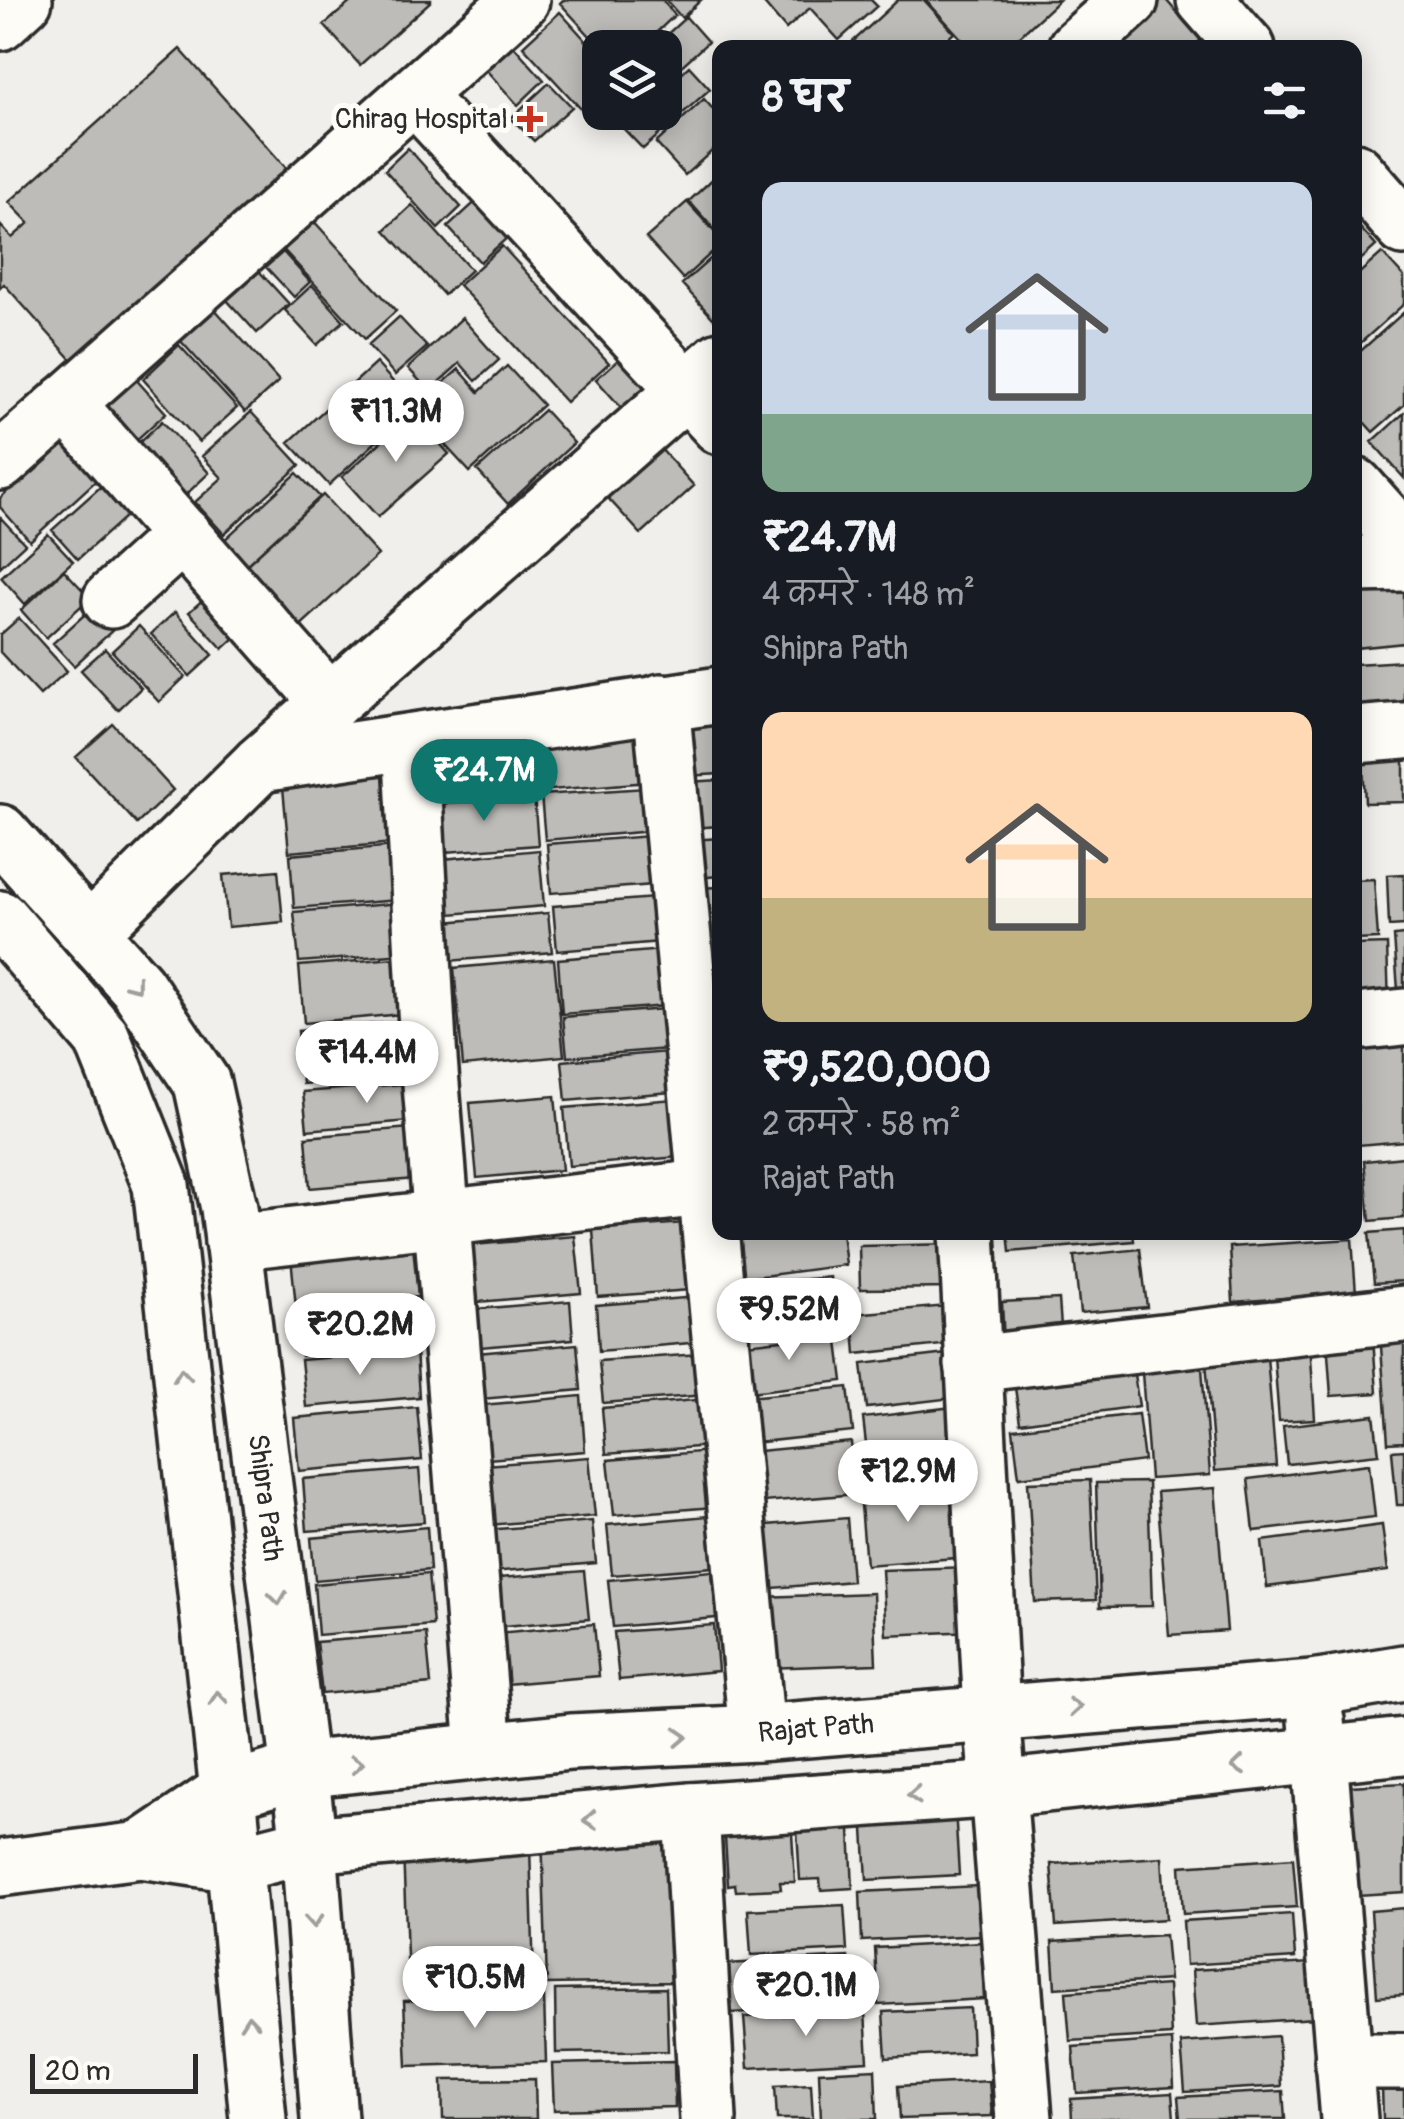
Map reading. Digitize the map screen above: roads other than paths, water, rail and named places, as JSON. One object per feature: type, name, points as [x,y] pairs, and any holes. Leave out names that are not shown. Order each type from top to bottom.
[{"type":"street","points":[[0,22],[24,0]]},
{"type":"street","points":[[0,462],[522,0]]},
{"type":"street","points":[[1085,40],[1130,0]]},
{"type":"street","points":[[1205,0],[1240,40]]},
{"type":"street","points":[[90,932],[260,764],[709,392],[415,96]]},
{"type":"street","points":[[1362,179],[1404,227]]},
{"type":"street","points":[[66,403],[330,703]]},
{"type":"street","points":[[1362,494],[1404,541]]},
{"type":"street","points":[[111,600],[183,535]]},
{"type":"street","points":[[1362,564],[1404,562]]},
{"type":"street","points":[[260,764],[712,696]]},
{"type":"street","points":[[661,702],[712,1177]]},
{"type":"street","points":[[1362,735],[1404,731]]},
{"type":"street","points":[[410,742],[441,1218],[484,1750]]},
{"type":"street","name":"Shipra Path","points":[[0,833],[137,986],[202,1084],[229,1208],[300,1770],[329,2119]]},
{"type":"street","points":[[0,920],[102,1038],[162,1185],[228,1791],[258,2119]]},
{"type":"street","points":[[1362,1021],[1404,1017]]},
{"type":"street","points":[[233,1242],[712,1186]]},
{"type":"street","points":[[717,1240],[757,1733]]},
{"type":"street","points":[[967,1240],[992,1714],[1024,2119]]},
{"type":"street","points":[[974,1364],[1404,1314]]},
{"type":"street","name":"Rajat Path","points":[[141,1850],[228,1791],[300,1770],[571,1742],[757,1733],[1313,1688],[1404,1673]]},
{"type":"street","points":[[1313,1688],[1349,2119]]},
{"type":"street","points":[[0,1868],[141,1850],[235,1864],[309,1846],[691,1811],[998,1789],[1404,1746]]},
{"type":"street","points":[[691,1811],[708,2119]]},
{"type":"street","points":[[1344,2061],[1404,2061]]},
{"type":"place","name":"Chirag Hospital","points":[[530,119]]}]
